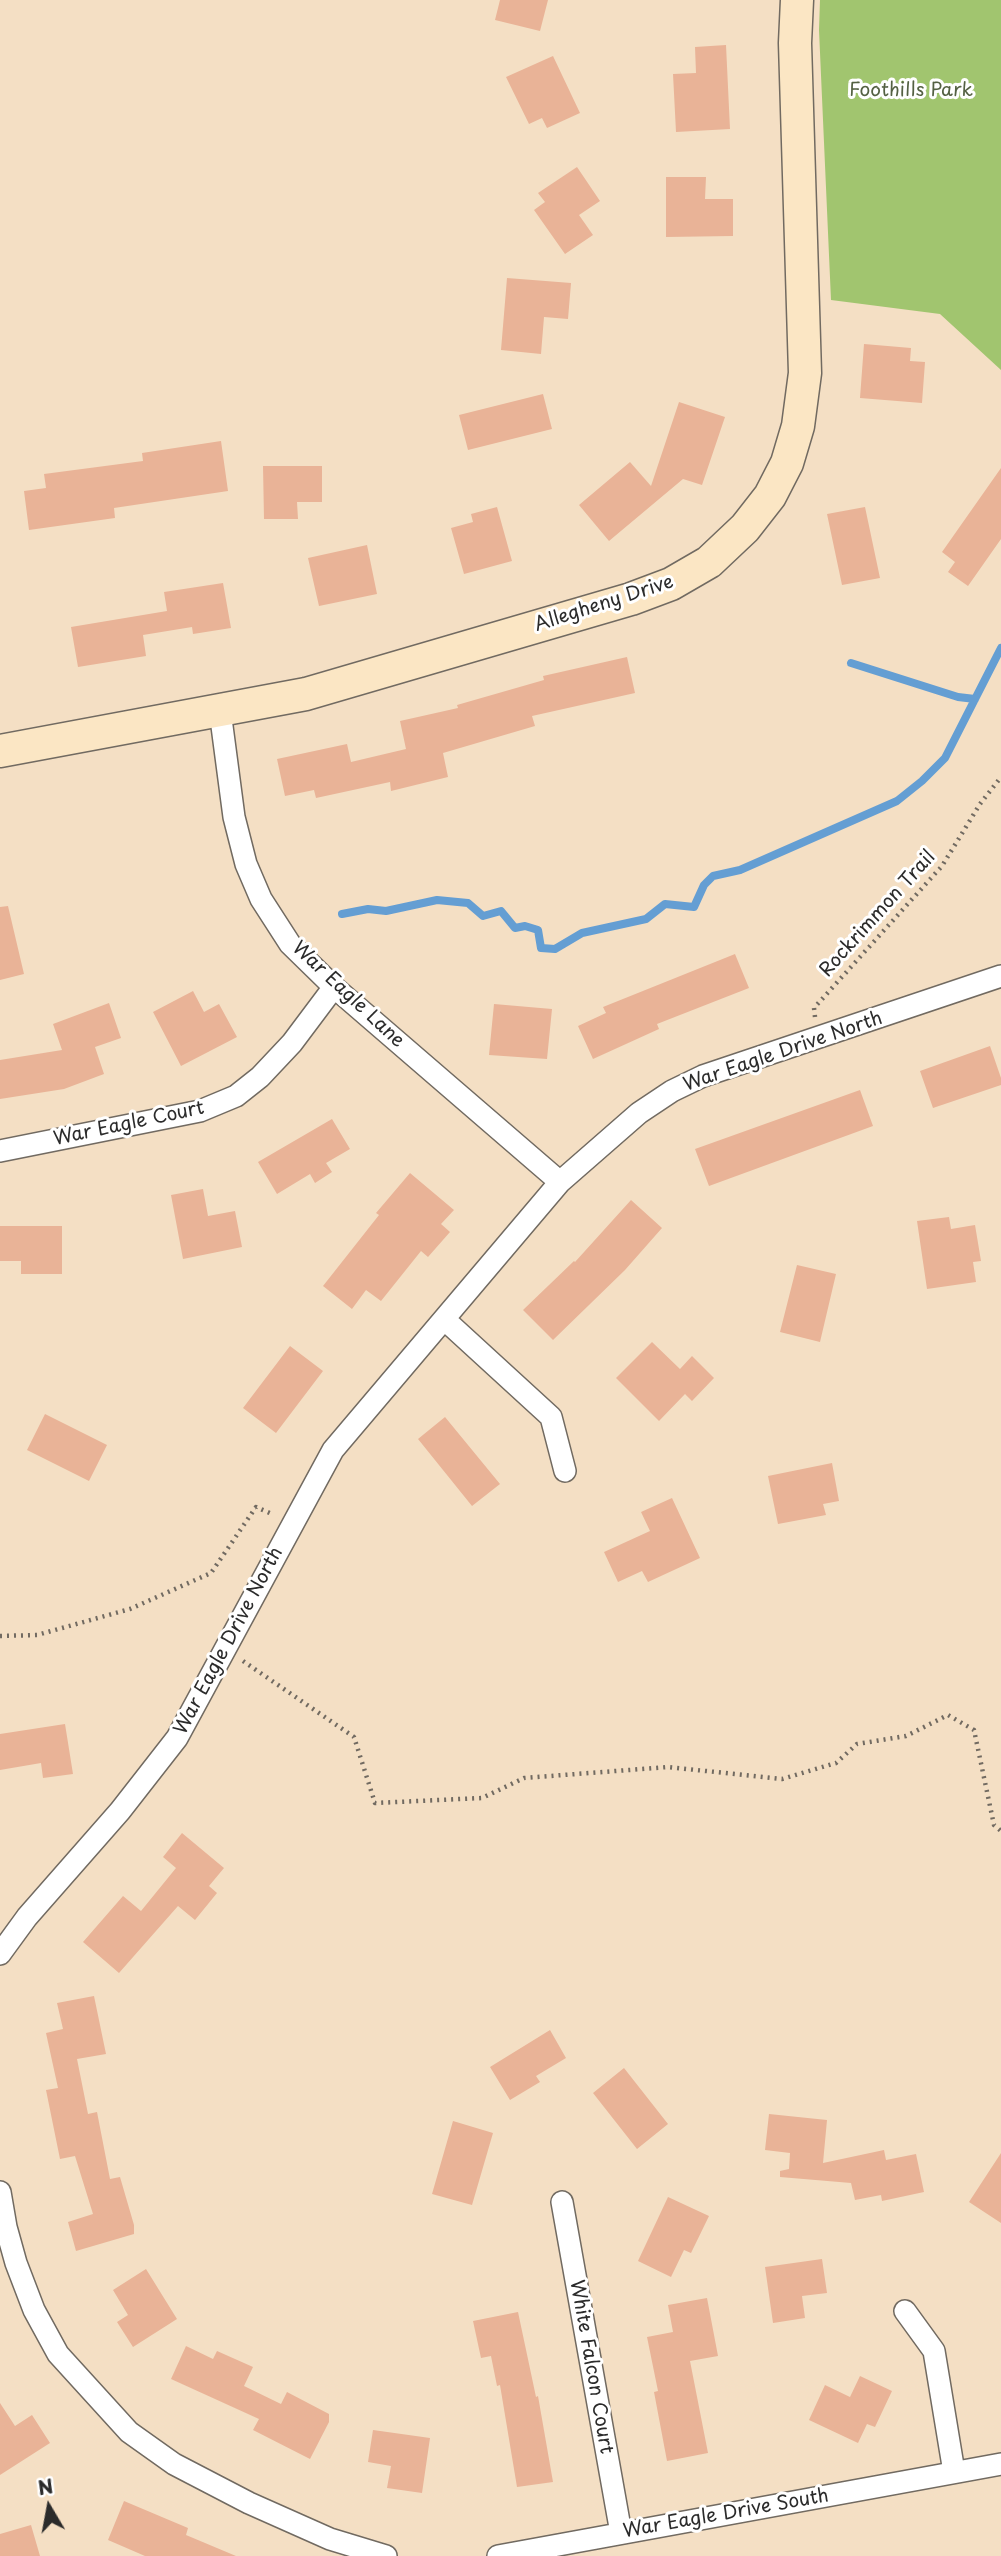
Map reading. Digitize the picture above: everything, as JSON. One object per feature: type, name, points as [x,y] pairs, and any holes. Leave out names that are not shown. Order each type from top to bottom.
[{"type":"street","name":"Allegheny Drive","points":[[0,751],[306,694],[631,599],[671,584],[709,562],[745,528],[770,496],[788,463],[798,426],[805,373],[794,43],[797,0]]},
{"type":"street","name":"War Eagle Lane","points":[[220,711],[234,817],[247,864],[261,899],[290,944],[334,987],[560,1182]]},
{"type":"street","name":"War Eagle Drive North","points":[[0,1954],[27,1917],[120,1811],[177,1738],[333,1450],[560,1182],[639,1113],[672,1091],[703,1076],[1001,976]]},
{"type":"street","name":"War Eagle Court","points":[[0,1151],[200,1111],[236,1096],[260,1077],[292,1043],[334,987]]},
{"type":"street","points":[[444,1319],[551,1417],[565,1471]]},
{"type":"street","points":[[0,2192],[16,2263],[34,2310],[58,2354],[129,2432],[174,2464],[249,2503],[330,2539],[384,2556]]},
{"type":"street","name":"White Falcon Court","points":[[562,2202],[621,2533]]},
{"type":"street","points":[[905,2311],[934,2351],[954,2472]]},
{"type":"street","name":"War Eagle Drive South","points":[[498,2556],[1001,2464]]},
{"type":"path","name":"Rockrimmon Trail","points":[[817,1039],[814,1008],[942,866],[980,804],[1001,777]]},
{"type":"path","points":[[0,1636],[37,1635],[130,1609],[211,1573],[256,1507],[292,1522]]},
{"type":"path","points":[[225,1648],[354,1737],[375,1803],[482,1798],[524,1778],[668,1767],[782,1779],[836,1763],[857,1744],[906,1736],[948,1714],[974,1730],[994,1825],[1001,1831]]},
{"type":"green space","name":"Foothills Park","points":[[820,0],[1001,0],[1001,370],[940,314],[831,300]]},
{"type":"building","points":[[500,0],[548,0],[540,31],[495,20]]},
{"type":"building","points":[[726,45],[730,129],[676,132],[673,74],[696,73],[695,47]]},
{"type":"building","points":[[553,56],[580,113],[547,128],[542,118],[529,124],[506,77]]},
{"type":"building","points":[[577,167],[600,201],[579,215],[593,235],[565,254],[534,210],[545,202],[538,193]]},
{"type":"building","points":[[666,177],[706,177],[705,199],[733,199],[733,236],[666,237]]},
{"type":"building","points":[[507,278],[571,283],[568,319],[544,317],[541,354],[501,350]]},
{"type":"building","points":[[864,344],[911,348],[910,361],[925,362],[922,403],[860,398]]},
{"type":"building","points":[[543,394],[552,429],[468,450],[459,415]]},
{"type":"building","points":[[679,402],[725,417],[702,485],[683,479],[609,541],[579,505],[630,462],[651,486]]},
{"type":"building","points":[[221,441],[228,491],[114,508],[115,518],[29,530],[24,491],[46,488],[44,474],[143,461],[142,453]]},
{"type":"building","points":[[263,466],[322,466],[322,502],[297,502],[298,519],[264,519]]},
{"type":"building","points":[[1001,468],[1001,539],[968,586],[948,572],[955,562],[942,552]]},
{"type":"building","points":[[497,507],[512,561],[464,574],[451,528],[473,522],[471,514]]},
{"type":"building","points":[[865,507],[880,578],[842,585],[827,514]]},
{"type":"building","points":[[367,545],[377,594],[319,606],[308,558]]},
{"type":"building","points":[[223,583],[231,628],[193,634],[192,627],[143,635],[146,656],[78,667],[71,627],[167,611],[164,592]]},
{"type":"building","points":[[627,657],[635,693],[532,716],[535,726],[443,753],[448,777],[391,791],[390,782],[316,798],[314,790],[285,796],[277,759],[347,744],[351,762],[406,749],[400,721],[458,708],[457,705],[544,680],[543,676]]},
{"type":"building","points":[[8,906],[24,974],[0,980],[0,907]]},
{"type":"building","points":[[735,954],[749,988],[657,1024],[659,1029],[593,1059],[578,1026],[606,1013],[603,1007]]},
{"type":"building","points":[[193,991],[204,1012],[219,1004],[237,1037],[181,1066],[153,1012]]},
{"type":"building","points":[[109,1003],[121,1038],[95,1047],[104,1074],[64,1089],[0,1099],[0,1060],[62,1050],[53,1024]]},
{"type":"building","points":[[494,1004],[552,1009],[547,1059],[489,1055]]},
{"type":"building","points":[[990,1046],[1001,1085],[933,1108],[920,1071]]},
{"type":"building","points":[[860,1090],[873,1126],[709,1186],[695,1149]]},
{"type":"building","points":[[332,1119],[350,1149],[326,1163],[332,1172],[315,1183],[310,1174],[277,1194],[258,1162]]},
{"type":"building","points":[[410,1173],[454,1210],[441,1224],[450,1232],[428,1257],[421,1251],[381,1301],[366,1290],[352,1309],[323,1286],[379,1215],[376,1213]]},
{"type":"building","points":[[203,1189],[208,1216],[235,1211],[242,1247],[183,1259],[171,1195]]},
{"type":"building","points":[[631,1200],[662,1228],[625,1270],[553,1340],[523,1310],[575,1262]]},
{"type":"building","points":[[949,1217],[951,1229],[975,1225],[981,1261],[973,1262],[976,1282],[927,1289],[917,1221]]},
{"type":"building","points":[[0,1226],[62,1226],[62,1274],[21,1274],[21,1261],[0,1261]]},
{"type":"building","points":[[797,1265],[836,1274],[820,1342],[780,1332]]},
{"type":"building","points":[[652,1342],[680,1369],[692,1356],[714,1378],[692,1401],[685,1394],[659,1421],[616,1378]]},
{"type":"building","points":[[290,1346],[323,1371],[276,1433],[243,1408]]},
{"type":"building","points":[[45,1414],[107,1445],[89,1481],[27,1450]]},
{"type":"building","points":[[445,1417],[500,1484],[472,1506],[418,1439]]},
{"type":"building","points":[[832,1463],[839,1501],[823,1504],[826,1515],[778,1524],[768,1476]]},
{"type":"building","points":[[672,1498],[700,1558],[648,1582],[642,1571],[618,1582],[604,1552],[650,1531],[641,1512]]},
{"type":"building","points":[[65,1724],[73,1774],[43,1778],[41,1763],[0,1770],[0,1734]]},
{"type":"building","points":[[182,1833],[224,1868],[209,1886],[217,1893],[195,1920],[178,1906],[119,1973],[83,1942],[123,1896],[141,1911],[176,1868],[163,1857]]},
{"type":"building","points":[[94,1996],[106,2054],[77,2059],[88,2114],[97,2112],[110,2179],[120,2177],[134,2225],[134,2234],[76,2251],[68,2222],[93,2214],[75,2156],[60,2159],[46,2090],[58,2088],[46,2033],[63,2029],[57,2003]]},
{"type":"building","points":[[550,2030],[566,2058],[536,2076],[540,2082],[510,2100],[490,2067]]},
{"type":"building","points":[[624,2068],[668,2124],[637,2149],[593,2093]]},
{"type":"building","points":[[769,2114],[827,2120],[823,2163],[884,2150],[886,2160],[916,2154],[924,2192],[882,2201],[881,2195],[855,2200],[851,2183],[780,2177],[780,2171],[789,2169],[790,2153],[765,2150]]},
{"type":"building","points":[[453,2121],[493,2133],[472,2205],[432,2194]]},
{"type":"building","points":[[1001,2153],[1001,2223],[969,2202]]},
{"type":"building","points":[[668,2197],[709,2216],[691,2253],[684,2250],[671,2277],[638,2261]]},
{"type":"building","points":[[822,2259],[827,2293],[802,2296],[805,2318],[773,2323],[765,2267]]},
{"type":"building","points":[[146,2269],[177,2319],[133,2347],[117,2322],[128,2315],[113,2290]]},
{"type":"building","points":[[707,2298],[718,2356],[690,2361],[708,2453],[667,2461],[654,2392],[658,2391],[647,2337],[673,2332],[668,2305]]},
{"type":"building","points":[[518,2312],[536,2397],[538,2396],[553,2482],[517,2487],[500,2385],[497,2386],[491,2356],[481,2358],[473,2321]]},
{"type":"building","points":[[186,2346],[213,2359],[217,2351],[253,2367],[244,2386],[281,2404],[287,2392],[329,2414],[329,2422],[310,2459],[253,2430],[259,2419],[171,2379]]},
{"type":"building","points":[[860,2376],[892,2391],[875,2427],[867,2424],[858,2443],[809,2420],[825,2385],[850,2397]]},
{"type":"building","points":[[0,2403],[15,2426],[32,2415],[50,2443],[0,2475]]},
{"type":"building","points":[[373,2430],[430,2438],[422,2493],[387,2488],[391,2466],[368,2462]]},
{"type":"building","points":[[124,2501],[188,2528],[186,2535],[236,2556],[145,2556],[108,2540]]},
{"type":"building","points":[[31,2525],[40,2556],[0,2556],[0,2534]]},
{"type":"waterway","points":[[342,914],[368,909],[386,911],[437,900],[468,903],[483,916],[501,911],[515,928],[525,926],[538,930],[541,948],[555,949],[582,933],[646,919],[665,904],[694,907],[704,885],[713,876],[740,870],[897,801],[922,781],[945,758],[1001,648]]},
{"type":"waterway","points":[[851,663],[958,697],[975,699]]}]
